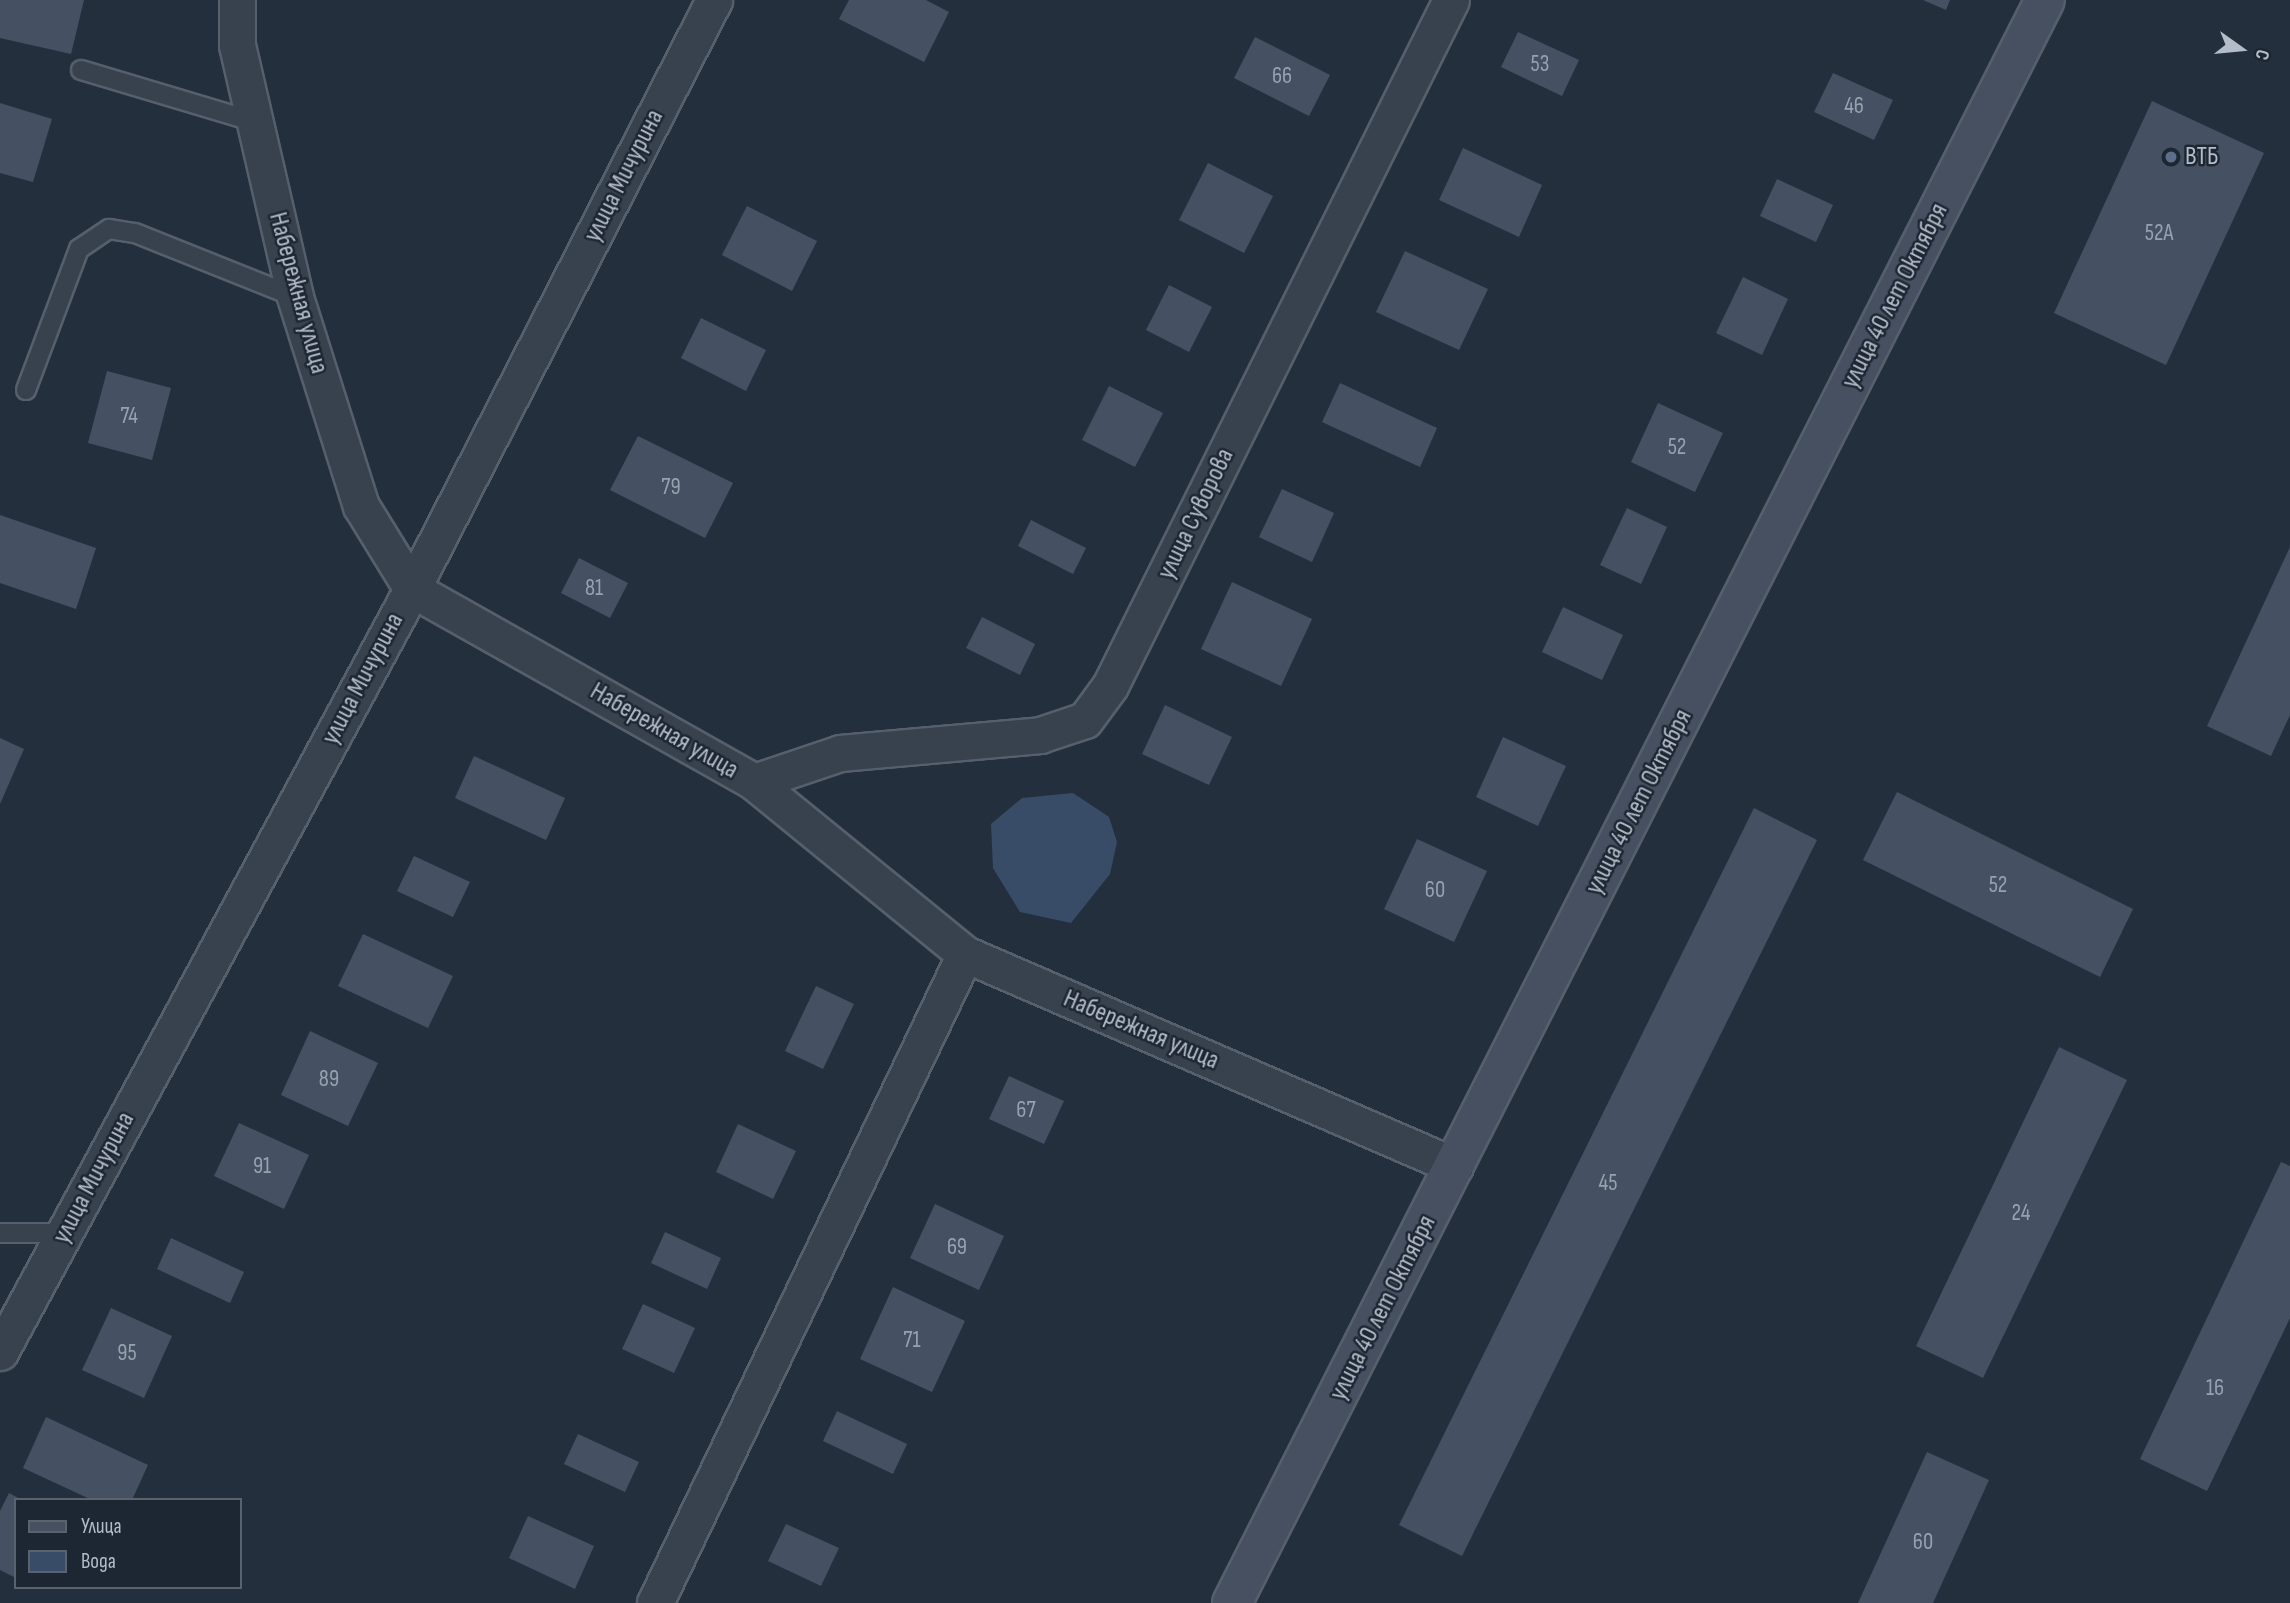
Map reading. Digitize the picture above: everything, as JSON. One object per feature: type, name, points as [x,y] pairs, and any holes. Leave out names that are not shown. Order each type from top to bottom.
[{"type":"street","name":"Набережная улица","points":[[237,0],[237,44],[295,297],[361,506],[412,589],[754,782],[965,954],[1455,1166]]},
{"type":"street","name":"улица Мичурина","points":[[0,1352],[412,589],[715,0]]},
{"type":"street","name":"улица Суворова","points":[[754,782],[841,753],[1040,735],[1085,720],[1110,686],[1451,0]]},
{"type":"street","name":"улица 40 лет Октября","points":[[1232,1603],[2045,0]]},
{"type":"street","points":[[655,1603],[965,954]]},
{"type":"lane","points":[[81,70],[255,122]]},
{"type":"lane","points":[[26,390],[79,249],[109,229],[148,238],[295,297]]},
{"type":"lane","points":[[0,1233],[64,1233]]},
{"type":"water","points":[[1073,793],[1109,817],[1117,842],[1110,874],[1071,923],[1020,912],[993,868],[991,824],[1022,798]]},
{"type":"building","points":[[0,0],[84,0],[71,54],[0,38]]},
{"type":"building","points":[[849,0],[926,0],[949,12],[924,62],[839,19]]},
{"type":"building","points":[[1923,0],[1950,0],[1946,10]]},
{"type":"building","points":[[1518,32],[1579,60],[1562,96],[1501,67]]},
{"type":"building","points":[[1255,37],[1330,75],[1309,116],[1234,78]]},
{"type":"building","points":[[1833,73],[1893,100],[1874,140],[1814,112]]},
{"type":"building","points":[[2152,101],[2264,153],[2166,365],[2054,313]]},
{"type":"building","points":[[0,103],[52,119],[33,182],[0,173]]},
{"type":"building","points":[[1463,148],[1542,185],[1519,237],[1439,200]]},
{"type":"building","points":[[1208,163],[1273,196],[1244,253],[1179,220]]},
{"type":"building","points":[[1777,179],[1833,205],[1816,242],[1760,216]]},
{"type":"building","points":[[747,206],[817,241],[792,291],[722,255]]},
{"type":"building","points":[[1405,251],[1488,289],[1459,350],[1376,312]]},
{"type":"building","points":[[1743,277],[1788,299],[1762,355],[1716,333]]},
{"type":"building","points":[[1169,285],[1212,307],[1189,352],[1146,330]]},
{"type":"building","points":[[701,318],[766,350],[746,391],[681,358]]},
{"type":"building","points":[[107,371],[171,388],[152,460],[88,443]]},
{"type":"building","points":[[1340,383],[1437,428],[1420,467],[1322,422]]},
{"type":"building","points":[[1109,386],[1163,413],[1135,467],[1082,440]]},
{"type":"building","points":[[1658,403],[1723,433],[1695,492],[1631,462]]},
{"type":"building","points":[[638,436],[733,483],[705,538],[610,490]]},
{"type":"building","points":[[1282,489],[1334,513],[1312,562],[1259,537]]},
{"type":"building","points":[[1627,508],[1667,527],[1641,584],[1600,565]]},
{"type":"building","points":[[0,515],[96,548],[76,609],[0,583]]},
{"type":"building","points":[[1031,520],[1086,548],[1073,574],[1018,546]]},
{"type":"building","points":[[2290,547],[2290,715],[2271,756],[2207,726]]},
{"type":"building","points":[[579,558],[628,583],[610,618],[561,593]]},
{"type":"building","points":[[1232,582],[1312,619],[1281,686],[1201,649]]},
{"type":"building","points":[[1563,607],[1623,635],[1602,680],[1542,652]]},
{"type":"building","points":[[982,617],[1035,644],[1020,675],[966,648]]},
{"type":"building","points":[[1165,705],[1232,737],[1209,785],[1142,754]]},
{"type":"building","points":[[1503,737],[1566,766],[1538,826],[1476,797]]},
{"type":"building","points":[[0,738],[24,749],[0,804]]},
{"type":"building","points":[[474,756],[565,798],[546,840],[455,798]]},
{"type":"building","points":[[1897,792],[2133,909],[2100,977],[1863,860]]},
{"type":"building","points":[[1754,808],[1817,840],[1462,1556],[1399,1525]]},
{"type":"building","points":[[1417,839],[1487,871],[1454,942],[1384,909]]},
{"type":"building","points":[[414,856],[470,882],[453,917],[397,891]]},
{"type":"building","points":[[363,934],[453,976],[428,1028],[338,986]]},
{"type":"building","points":[[816,986],[854,1004],[823,1069],[785,1051]]},
{"type":"building","points":[[310,1031],[378,1063],[348,1126],[281,1095]]},
{"type":"building","points":[[2059,1047],[2127,1080],[1983,1378],[1916,1346]]},
{"type":"building","points":[[1009,1076],[1064,1101],[1044,1144],[989,1119]]},
{"type":"building","points":[[239,1123],[309,1155],[284,1209],[214,1176]]},
{"type":"building","points":[[738,1124],[796,1151],[773,1199],[716,1172]]},
{"type":"building","points":[[2281,1162],[2290,1166],[2290,1318],[2207,1491],[2140,1459]]},
{"type":"building","points":[[935,1204],[1004,1236],[979,1290],[910,1258]]},
{"type":"building","points":[[665,1232],[721,1258],[707,1289],[651,1263]]},
{"type":"building","points":[[171,1238],[244,1272],[230,1303],[157,1269]]},
{"type":"building","points":[[893,1287],[965,1321],[932,1392],[860,1359]]},
{"type":"building","points":[[643,1304],[695,1328],[674,1373],[622,1349]]},
{"type":"building","points":[[111,1308],[172,1336],[144,1398],[82,1370]]},
{"type":"building","points":[[837,1411],[907,1444],[893,1474],[823,1441]]},
{"type":"building","points":[[46,1417],[148,1465],[133,1498],[88,1498],[23,1468]]},
{"type":"building","points":[[578,1434],[639,1462],[625,1492],[564,1464]]},
{"type":"building","points":[[1927,1452],[1989,1480],[1933,1603],[1858,1603]]},
{"type":"building","points":[[9,1493],[18,1498],[14,1498],[14,1577],[0,1570],[0,1511]]},
{"type":"building","points":[[528,1516],[594,1546],[575,1589],[509,1558]]},
{"type":"building","points":[[786,1524],[839,1548],[821,1586],[768,1561]]},
{"type":"place","name":"ВТБ","points":[[2171,157]]}]
